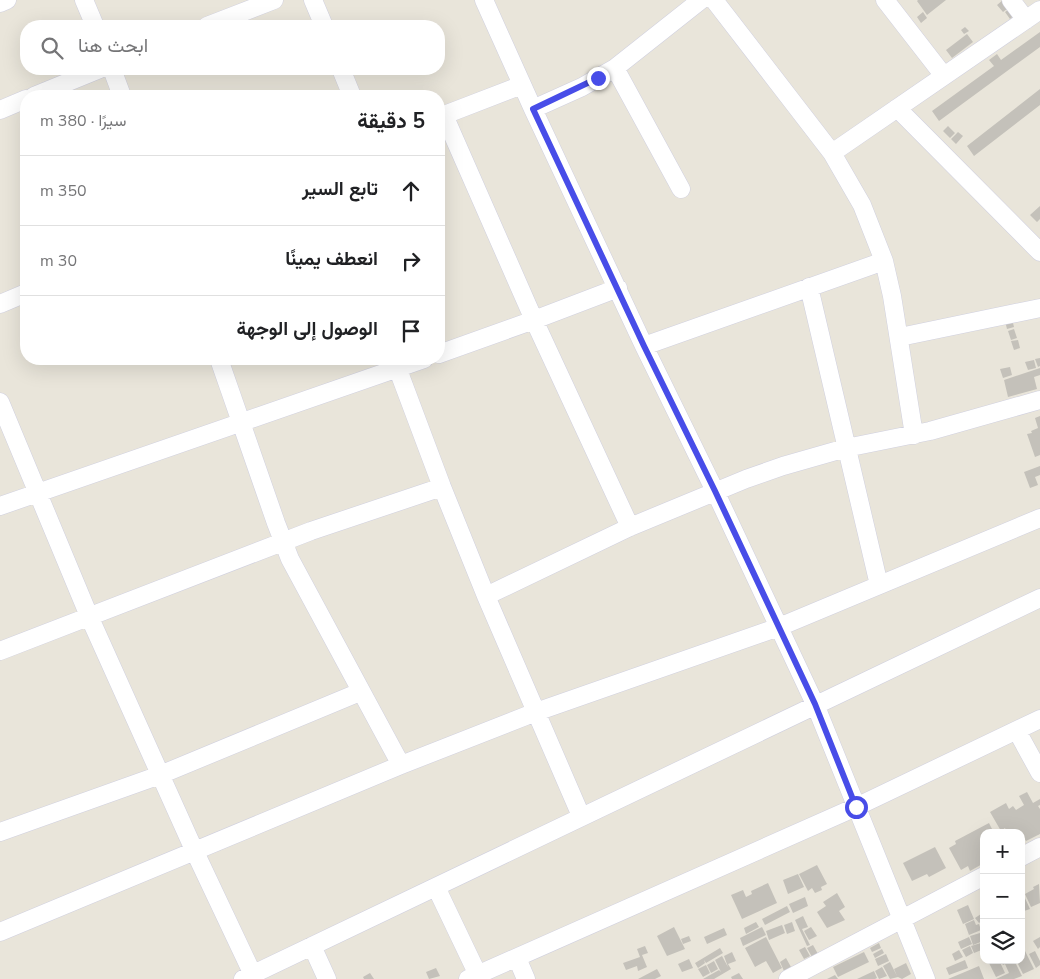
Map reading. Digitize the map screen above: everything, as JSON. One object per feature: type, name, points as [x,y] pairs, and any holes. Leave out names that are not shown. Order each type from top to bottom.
[{"type":"street","points":[[0,3],[7,0]]},
{"type":"street","points":[[84,0],[92,20]]},
{"type":"street","points":[[219,20],[254,3],[274,0]]},
{"type":"street","points":[[313,0],[321,20]]},
{"type":"street","points":[[484,0],[644,346],[715,491],[815,704],[926,979]]},
{"type":"street","points":[[533,109],[582,87],[615,68],[701,0]]},
{"type":"street","points":[[714,0],[832,153],[862,205],[877,238],[884,261],[900,337],[914,435]]},
{"type":"street","points":[[885,0],[944,76]]},
{"type":"street","points":[[832,153],[1033,15],[1010,0]]},
{"type":"street","points":[[615,68],[681,189]]},
{"type":"street","points":[[49,90],[85,75]]},
{"type":"street","points":[[114,75],[120,90]]},
{"type":"street","points":[[343,75],[350,90]]},
{"type":"street","points":[[445,115],[522,85]]},
{"type":"street","points":[[0,110],[20,102]]},
{"type":"street","points":[[897,108],[1040,252]]},
{"type":"street","points":[[445,123],[630,527]]},
{"type":"street","points":[[644,346],[884,261]]},
{"type":"street","points":[[810,287],[879,585]]},
{"type":"street","points":[[445,352],[618,288]]},
{"type":"street","points":[[0,304],[20,295]]},
{"type":"street","points":[[900,337],[1040,308]]},
{"type":"street","points":[[220,365],[283,542],[360,692],[401,765]]},
{"type":"street","points":[[0,506],[241,422],[392,365]]},
{"type":"street","points":[[395,365],[486,596],[581,816]]},
{"type":"street","points":[[486,596],[630,527],[715,491],[783,466],[846,448],[914,435],[1040,400]]},
{"type":"street","points":[[0,402],[89,616],[250,977],[581,816],[1040,598]]},
{"type":"street","points":[[0,651],[283,542],[442,487]]},
{"type":"street","points":[[0,932],[401,765],[536,712],[778,627],[1040,518]]},
{"type":"street","points":[[0,832],[160,774],[360,692]]},
{"type":"street","points":[[436,887],[473,977],[856,807],[1040,719]]},
{"type":"street","points":[[1017,731],[1040,773]]},
{"type":"street","points":[[1025,855],[1040,847]]},
{"type":"street","points":[[788,979],[980,878]]},
{"type":"street","points":[[312,946],[328,979]]},
{"type":"street","points":[[517,958],[526,979]]},
{"type":"building","points":[[918,0],[946,0],[927,15]]},
{"type":"building","points":[[1003,0],[1011,6],[1003,12],[997,5]]},
{"type":"building","points":[[1012,7],[1017,13],[1010,19],[1005,12]]},
{"type":"building","points":[[923,12],[927,18],[921,23],[917,17]]},
{"type":"building","points":[[965,27],[969,31],[964,34],[961,30]]},
{"type":"building","points":[[1040,32],[1040,47],[939,121],[932,111],[994,66],[989,60],[997,54],[1001,60]]},
{"type":"building","points":[[967,34],[973,42],[952,58],[946,50]]},
{"type":"building","points":[[1040,89],[1040,105],[974,156],[967,146]]},
{"type":"building","points":[[948,126],[955,133],[950,138],[943,131]]},
{"type":"building","points":[[958,132],[963,136],[956,144],[951,139]]},
{"type":"building","points":[[1040,206],[1040,219],[1037,222],[1030,215]]},
{"type":"building","points":[[1012,319],[1014,327],[1007,329],[1005,321]]},
{"type":"building","points":[[1014,329],[1017,338],[1011,340],[1008,331]]},
{"type":"building","points":[[1018,340],[1020,348],[1014,350],[1011,341]]},
{"type":"building","points":[[1040,358],[1040,366],[1038,367],[1035,359]]},
{"type":"building","points":[[1034,360],[1036,368],[1028,370],[1025,362]]},
{"type":"building","points":[[1010,367],[1012,375],[1003,378],[1000,369]]},
{"type":"building","points":[[1040,368],[1040,375],[1034,377],[1037,389],[1008,397],[1004,380]]},
{"type":"building","points":[[1040,416],[1040,455],[1035,457],[1027,434],[1032,433],[1031,431],[1038,428],[1035,418]]},
{"type":"building","points":[[1040,466],[1040,475],[1035,477],[1038,485],[1030,488],[1024,472]]},
{"type":"building","points":[[1027,792],[1033,803],[1040,799],[1040,805],[1038,806],[1040,809],[1040,834],[1026,841],[1025,829],[1000,829],[990,812],[1006,803],[1009,809],[1013,806],[1016,810],[1024,805],[1019,796]]},
{"type":"building","points":[[989,823],[992,829],[980,829],[980,865],[970,871],[968,866],[961,870],[949,848],[956,844],[955,841]]},
{"type":"building","points":[[935,847],[946,868],[929,877],[927,874],[912,881],[903,863]]},
{"type":"building","points":[[817,865],[827,884],[821,887],[822,890],[815,893],[812,888],[808,891],[799,874]]},
{"type":"building","points":[[798,874],[804,887],[788,894],[783,880]]},
{"type":"building","points":[[768,883],[777,903],[742,919],[731,895],[743,890],[746,897],[752,894],[751,891]]},
{"type":"building","points":[[1039,884],[1040,903],[1031,907],[1025,894],[1034,889],[1033,887]]},
{"type":"building","points":[[837,893],[845,907],[839,911],[845,920],[827,928],[817,912],[826,906],[823,902]]},
{"type":"building","points":[[805,897],[808,906],[793,913],[789,904]]},
{"type":"building","points":[[1025,898],[1030,909],[1025,911]]},
{"type":"building","points":[[968,905],[974,919],[963,924],[957,910]]},
{"type":"building","points":[[787,906],[790,912],[765,925],[762,919]]},
{"type":"building","points":[[980,915],[980,922],[979,923],[975,918]]},
{"type":"building","points":[[803,916],[808,927],[802,929],[810,945],[807,946],[795,920]]},
{"type":"building","points":[[974,920],[976,925],[979,924],[980,930],[969,935],[965,924]]},
{"type":"building","points":[[756,922],[759,927],[746,934],[744,928]]},
{"type":"building","points":[[792,922],[795,931],[787,934],[784,925]]},
{"type":"building","points":[[782,925],[785,933],[769,940],[766,931]]},
{"type":"building","points":[[674,927],[685,949],[667,956],[657,936]]},
{"type":"building","points":[[762,927],[766,935],[743,946],[740,938]]},
{"type":"building","points":[[811,927],[817,936],[809,940],[804,931]]},
{"type":"building","points":[[724,928],[727,935],[707,944],[704,937]]},
{"type":"building","points":[[980,933],[980,942],[973,945],[970,936]]},
{"type":"building","points":[[689,936],[691,941],[683,944],[681,939]]},
{"type":"building","points":[[766,937],[782,968],[773,973],[766,961],[755,967],[745,948]]},
{"type":"building","points":[[969,937],[972,944],[961,949],[958,942]]},
{"type":"building","points":[[1040,937],[1040,947],[1038,949],[1033,941]]},
{"type":"building","points":[[879,943],[881,948],[872,952],[870,948]]},
{"type":"building","points":[[980,943],[980,951],[974,953],[971,946]]},
{"type":"building","points":[[813,945],[818,954],[812,957],[807,948]]},
{"type":"building","points":[[645,946],[648,953],[642,955],[647,967],[638,971],[637,966],[626,970],[623,963],[640,957],[637,949]]},
{"type":"building","points":[[970,946],[973,953],[966,957],[962,950]]},
{"type":"building","points":[[805,947],[810,956],[804,959],[799,950]]},
{"type":"building","points":[[720,948],[723,953],[706,963],[704,960],[705,963],[698,968],[695,963]]},
{"type":"building","points":[[882,949],[884,953],[875,958],[873,954]]},
{"type":"building","points":[[959,950],[963,957],[955,961],[952,954]]},
{"type":"building","points":[[1025,951],[1034,969],[1023,974],[1018,964],[1025,964]]},
{"type":"building","points":[[1035,951],[1040,961],[1040,965],[1036,968],[1029,954]]},
{"type":"building","points":[[732,952],[736,961],[728,964],[731,969],[714,979],[703,979],[719,970],[721,972],[715,960],[722,956],[728,967],[724,956]]},
{"type":"building","points":[[864,952],[869,962],[838,977],[833,967]]},
{"type":"building","points":[[886,954],[889,961],[878,966],[875,959]]},
{"type":"building","points":[[786,958],[791,967],[784,971],[780,962]]},
{"type":"building","points":[[689,959],[693,968],[682,972],[678,964]]},
{"type":"building","points":[[965,960],[968,968],[949,975],[946,968]]},
{"type":"building","points":[[714,961],[718,969],[711,973],[707,965]]},
{"type":"building","points":[[890,962],[897,976],[894,969],[906,963],[911,974],[902,979],[898,977],[890,979],[883,966]]},
{"type":"building","points":[[990,964],[1001,964],[1005,973],[996,977]]},
{"type":"building","points":[[1005,964],[1016,964],[1022,976],[1014,979],[996,979],[1009,973]]},
{"type":"building","points":[[706,965],[710,973],[703,977],[698,969]]},
{"type":"building","points":[[979,966],[984,979],[948,979]]},
{"type":"building","points":[[882,967],[887,976],[879,979],[875,971]]},
{"type":"building","points":[[436,968],[440,976],[429,979],[426,972]]},
{"type":"building","points":[[657,969],[661,976],[655,979],[638,979]]},
{"type":"building","points":[[874,971],[877,978],[875,979],[857,979]]},
{"type":"building","points":[[370,973],[374,979],[364,979],[363,977]]},
{"type":"building","points":[[739,973],[743,979],[732,979],[731,977]]},
{"type":"building","points":[[835,975],[838,979],[827,979]]},
{"type":"route","points":[[598,78],[533,109],[815,704],[856,807]]}]
